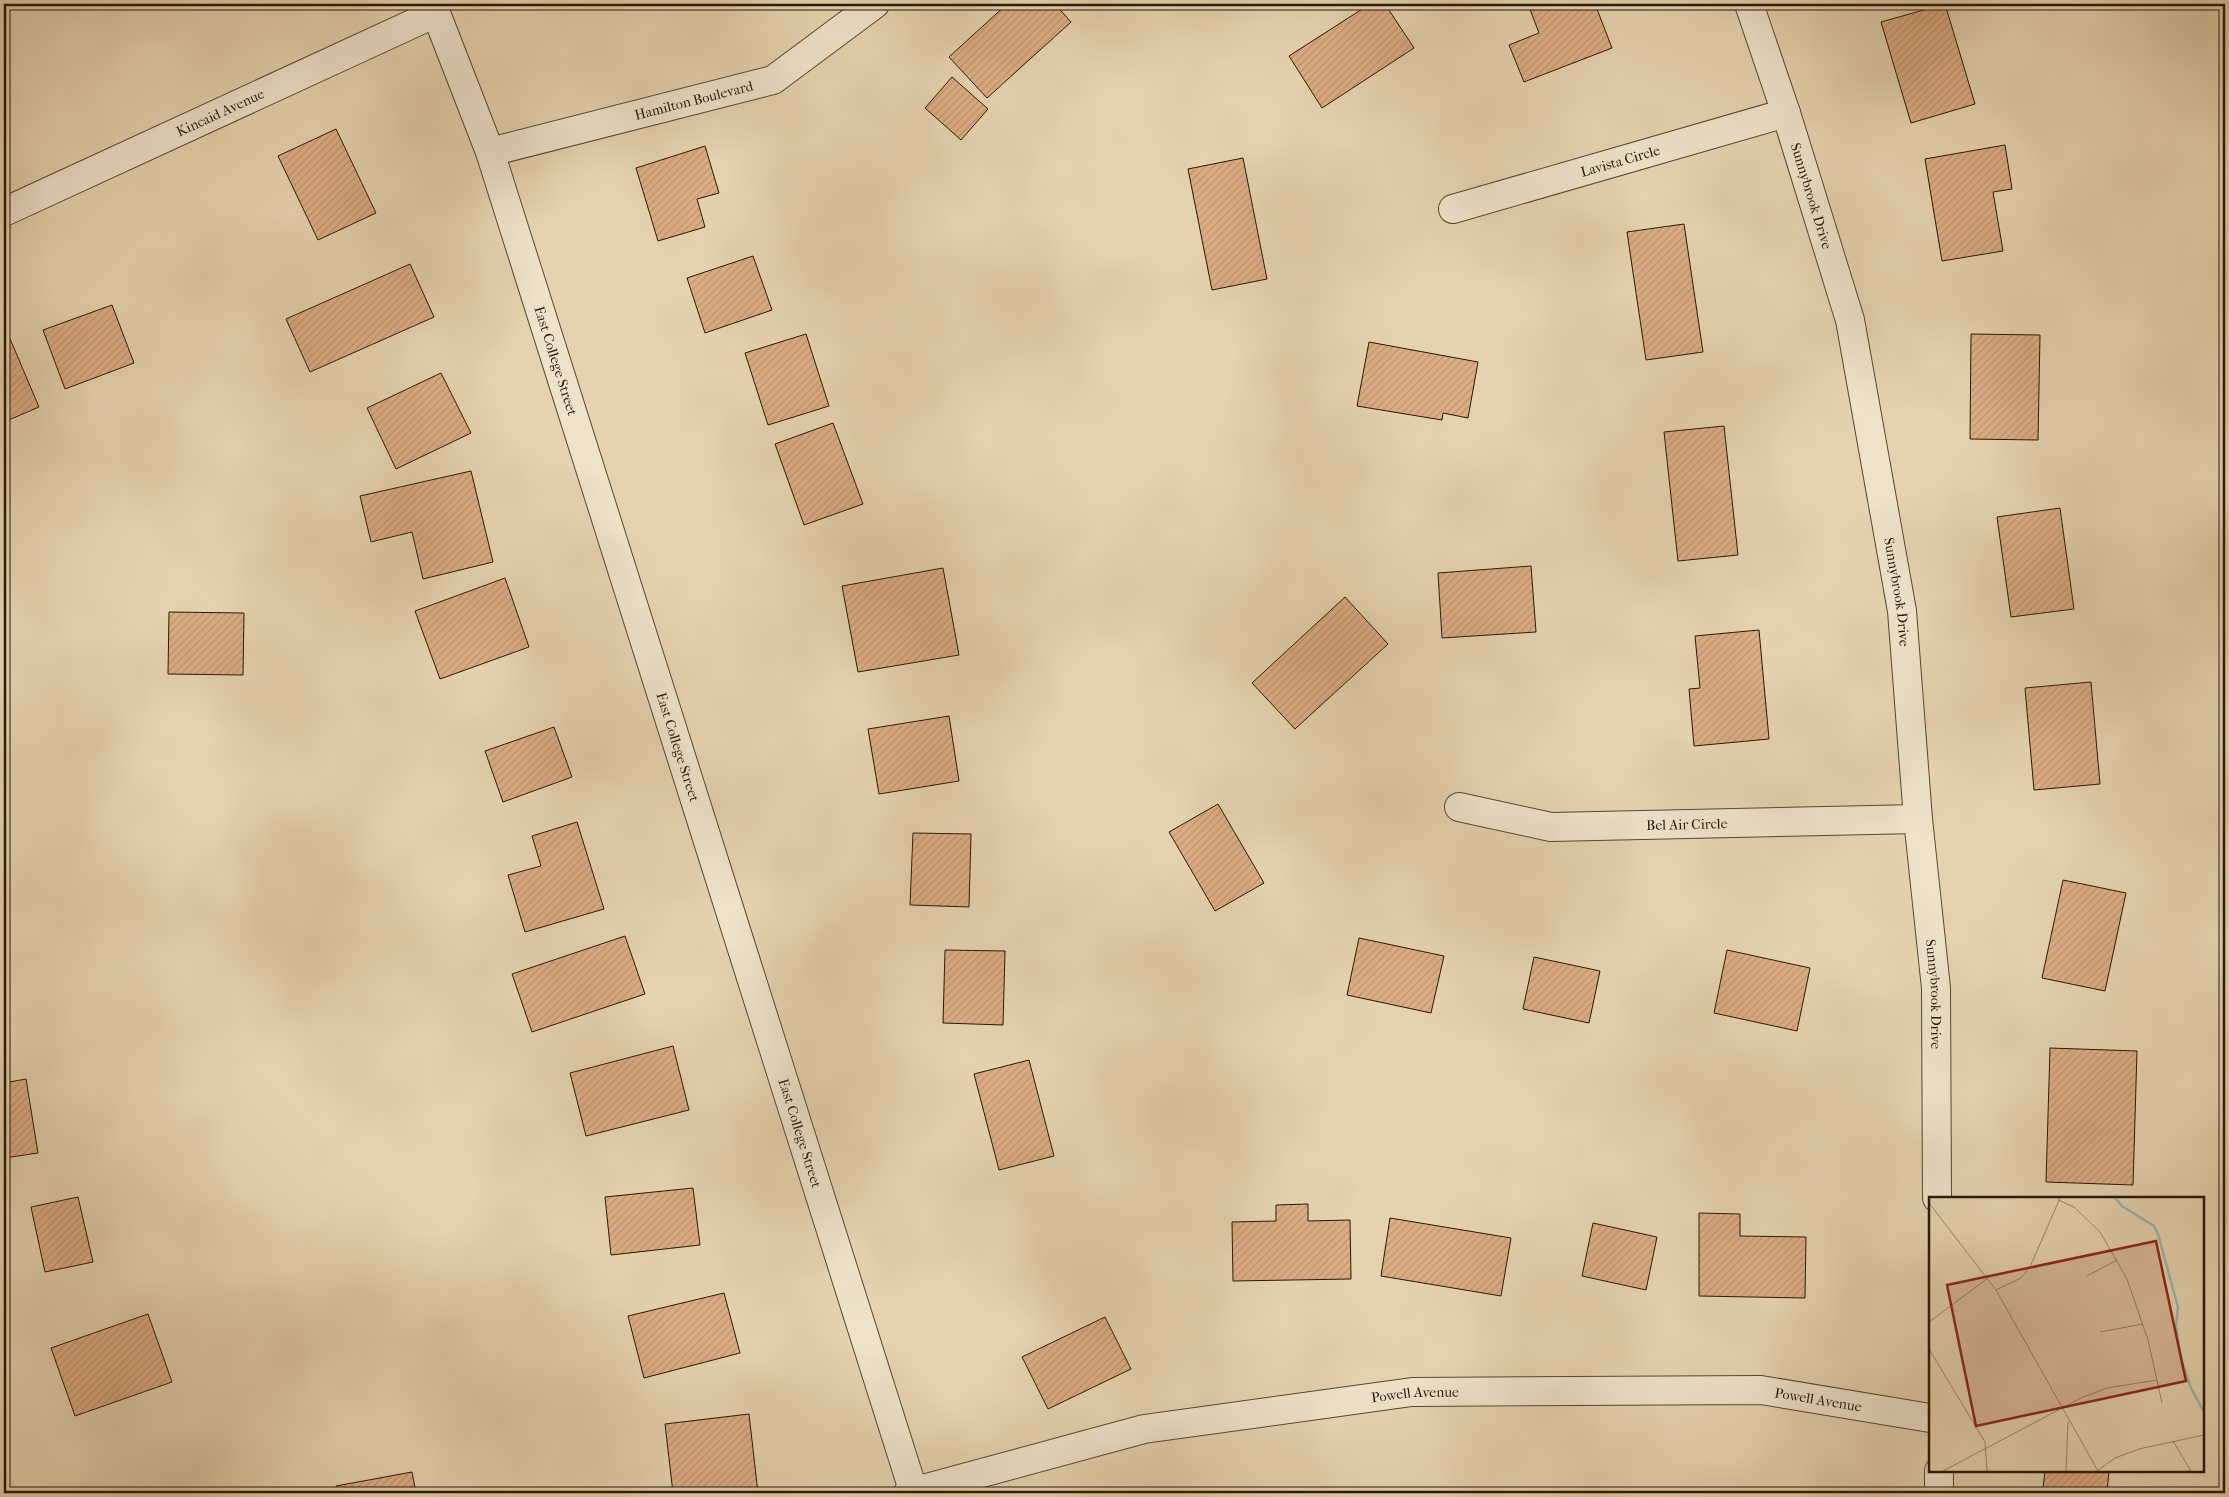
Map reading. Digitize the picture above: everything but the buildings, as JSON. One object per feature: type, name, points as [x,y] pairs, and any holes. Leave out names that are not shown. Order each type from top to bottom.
[{"type":"street","name":"Hamilton Boulevard","points":[[490,152],[773,80],[875,4]]},
{"type":"street","name":"Sunnybrook Drive","points":[[1749,4],[1786,113],[1850,320],[1902,611],[1918,819],[1936,988],[1937,1197]]},
{"type":"street","name":"East College Street","points":[[434,9],[490,152],[912,1493]]},
{"type":"street","name":"Kincaid Avenue","points":[[4,212],[434,9]]},
{"type":"street","name":"Lavista Circle","points":[[1453,209],[1786,113]]},
{"type":"street","name":"Bel Air Circle","points":[[1459,807],[1551,827],[1918,819]]},
{"type":"street","name":"Powell Avenue","points":[[912,1493],[1144,1429],[1412,1392],[1761,1390],[1929,1418]]},
{"type":"street","points":[[1938,1472],[1938,1493]]}]
